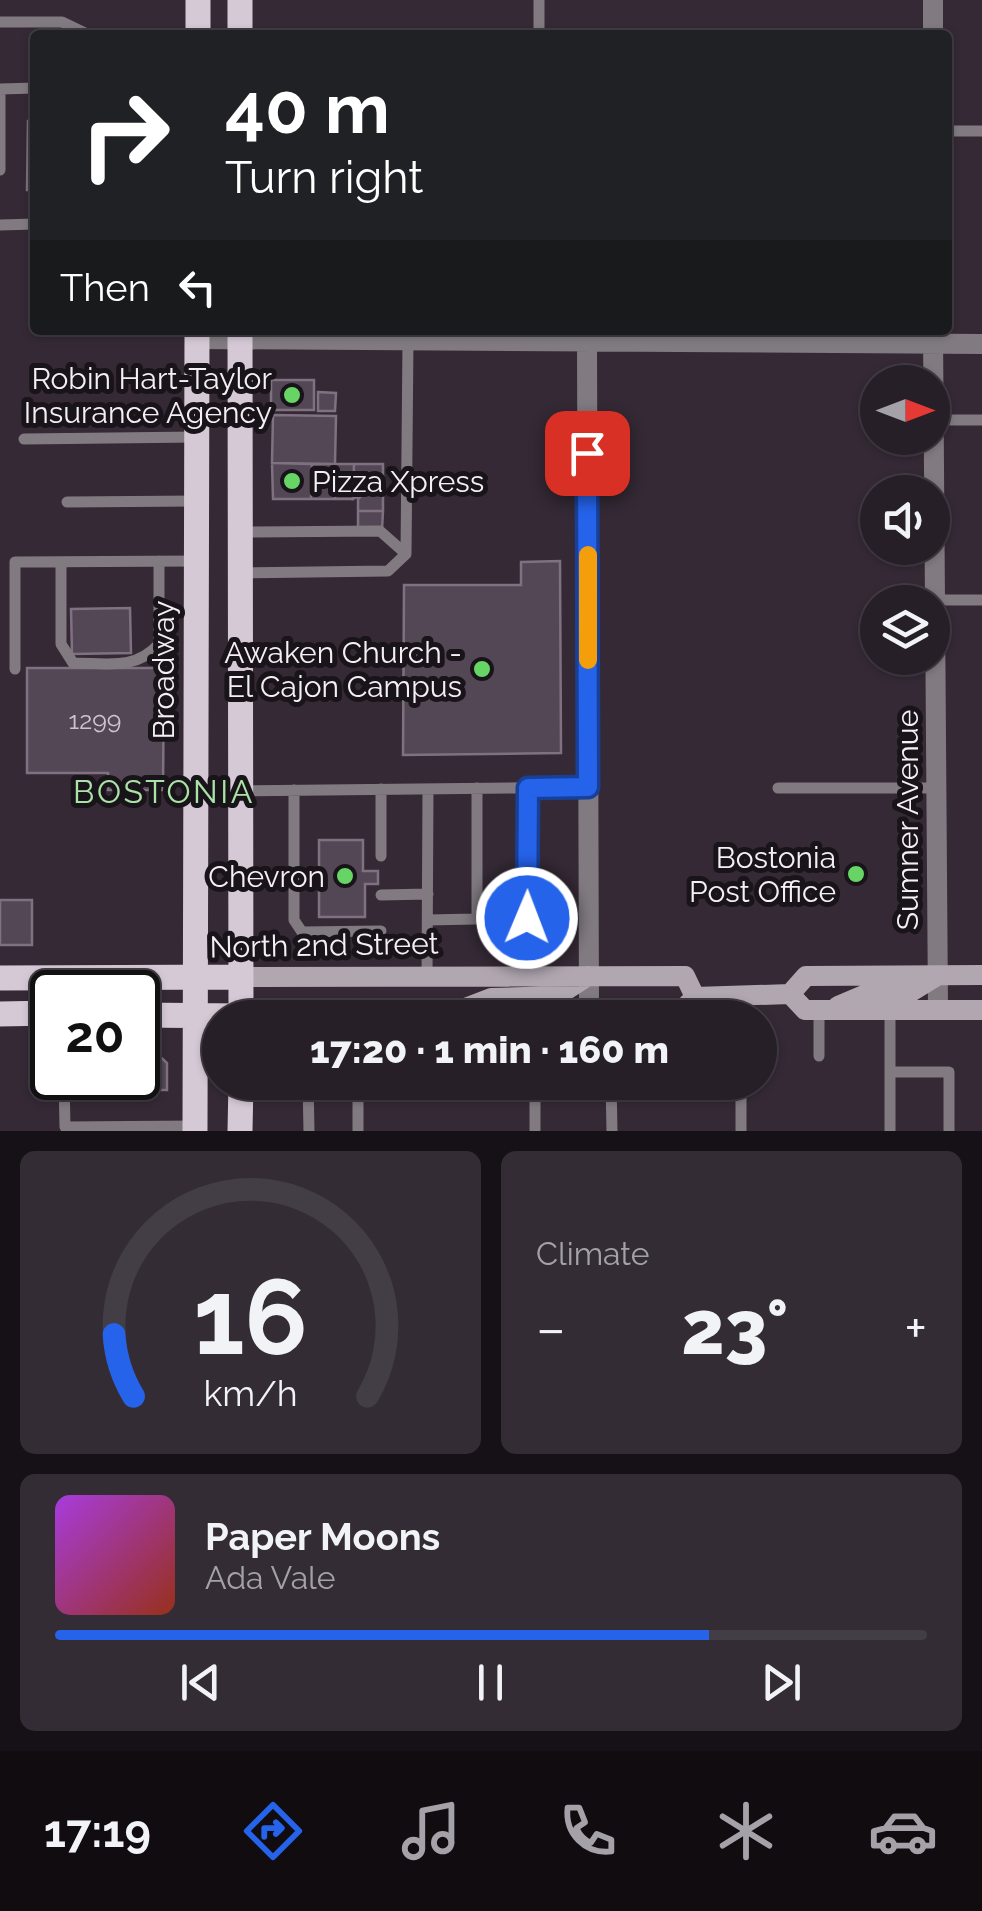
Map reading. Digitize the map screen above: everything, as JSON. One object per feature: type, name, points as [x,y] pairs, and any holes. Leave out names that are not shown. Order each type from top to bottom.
[{"type":"main road","points":[[198,0],[198,30]]},
{"type":"main road","points":[[240,0],[240,30]]},
{"type":"main road","name":"Broadway","points":[[195,1129],[197,335]]},
{"type":"main road","points":[[240,335],[241,1000]]},
{"type":"main road","points":[[823,1010],[864,995],[906,995],[938,975]]},
{"type":"main road","name":"North 2nd Street","points":[[691,1000],[695,996],[790,994],[806,976],[982,975]]},
{"type":"main road","points":[[487,1000],[557,996],[588,976]]},
{"type":"main road","name":"North 2nd Street","points":[[0,978],[686,976],[695,996]]},
{"type":"main road","name":"North 2nd Street","points":[[790,994],[805,1010],[982,1010]]},
{"type":"main road","points":[[0,1014],[30,1013]]},
{"type":"main road","name":"North 2nd Street","points":[[160,1016],[202,1017]]},
{"type":"main road","points":[[240,1131],[241,1100]]},
{"type":"street","points":[[933,0],[933,30]]},
{"type":"street","points":[[268,335],[408,340],[434,335],[933,337],[982,344]]},
{"type":"street","name":"Sumner Avenue","points":[[933,337],[933,365]]},
{"type":"street","points":[[581,338],[588,976],[597,1000]]},
{"type":"street","name":"Sumner Avenue","points":[[934,455],[936,585]]},
{"type":"street","name":"Sumner Avenue","points":[[937,675],[938,1010]]},
{"type":"lane","points":[[539,0],[539,30]]},
{"type":"lane","points":[[0,22],[62,22],[78,30]]},
{"type":"lane","points":[[0,170],[0,88],[30,88]]},
{"type":"lane","points":[[952,131],[982,131]]},
{"type":"lane","points":[[0,225],[30,224]]},
{"type":"lane","points":[[240,573],[388,571],[406,554],[408,340]]},
{"type":"lane","points":[[950,420],[982,420]]},
{"type":"lane","points":[[24,439],[196,438]]},
{"type":"lane","points":[[67,502],[196,501]]},
{"type":"lane","points":[[240,532],[380,531],[406,554]]},
{"type":"lane","points":[[61,562],[61,644],[73,663],[134,662],[146,659],[159,644],[159,561]]},
{"type":"lane","points":[[14,669],[15,562],[196,561]]},
{"type":"lane","points":[[950,600],[982,600]]},
{"type":"lane","points":[[240,790],[588,787]]},
{"type":"lane","points":[[478,788],[478,919]]},
{"type":"lane","points":[[528,788],[528,976]]},
{"type":"lane","points":[[778,788],[938,788]]},
{"type":"lane","points":[[380,789],[380,856]]},
{"type":"lane","points":[[427,976],[428,789]]},
{"type":"lane","points":[[294,790],[294,920],[302,932],[380,931]]},
{"type":"lane","points":[[380,894],[428,894]]},
{"type":"lane","points":[[428,920],[527,918]]},
{"type":"lane","points":[[742,995],[742,1000]]},
{"type":"lane","points":[[819,1056],[823,1010]]},
{"type":"lane","points":[[890,1010],[890,1131]]},
{"type":"lane","points":[[890,1072],[949,1072],[949,1131]]},
{"type":"lane","points":[[64,1100],[65,1127],[195,1129]]},
{"type":"lane","points":[[308,1100],[309,1131]]},
{"type":"lane","points":[[358,1100],[358,1131]]},
{"type":"lane","points":[[535,1100],[535,1131]]},
{"type":"lane","points":[[611,1100],[612,1131]]},
{"type":"lane","points":[[741,1100],[741,1131]]},
{"type":"building","points":[[28,121],[30,121],[30,190]]},
{"type":"building","name":"Robin Hart-Taylor Insurance Agency","points":[[271,380],[314,380],[314,410],[271,410]]},
{"type":"building","points":[[318,392],[336,393],[335,411],[318,411]]},
{"type":"building","points":[[273,415],[336,416],[335,464],[272,463]]},
{"type":"building","name":"Pizza Xpress","points":[[272,463],[312,464],[311,499],[273,499]]},
{"type":"building","points":[[312,464],[335,464],[335,499],[311,499]]},
{"type":"building","points":[[335,464],[354,464],[353,499],[335,499]]},
{"type":"building","points":[[354,464],[383,464],[383,494],[363,494],[353,499]]},
{"type":"building","points":[[363,494],[383,494],[383,511],[358,511],[358,499]]},
{"type":"building","points":[[358,511],[383,511],[382,530],[358,530]]},
{"type":"building","name":"Awaken Church - El Cajon Campus","points":[[560,561],[561,753],[403,755],[404,585],[521,585],[521,562]]},
{"type":"building","points":[[130,608],[131,653],[72,654],[71,609]]},
{"type":"building","points":[[27,668],[164,668],[163,790],[108,790],[108,773],[27,773]]},
{"type":"building","points":[[319,840],[363,840],[363,871],[378,871],[378,884],[365,884],[365,917],[319,917]]},
{"type":"building","points":[[0,900],[32,900],[32,945],[0,945]]},
{"type":"building","points":[[160,1056],[167,1063],[167,1090],[160,1090]]},
{"type":"slow traffic","points":[[588,555],[588,660]]},
{"type":"place","name":"Robin Hart-Taylor Insurance Agency","points":[[292,395]]},
{"type":"place","name":"Pizza Xpress","points":[[292,481]]},
{"type":"place","name":"Awaken Church - El Cajon Campus","points":[[482,669]]},
{"type":"place","name":"Bostonia Post Office","points":[[856,874]]},
{"type":"place","name":"Chevron","points":[[345,876]]},
{"type":"district","name":"BOSTONIA","points":[[164,791]]},
{"type":"route","points":[[527,918],[528,788],[588,787],[587,453]]}]
